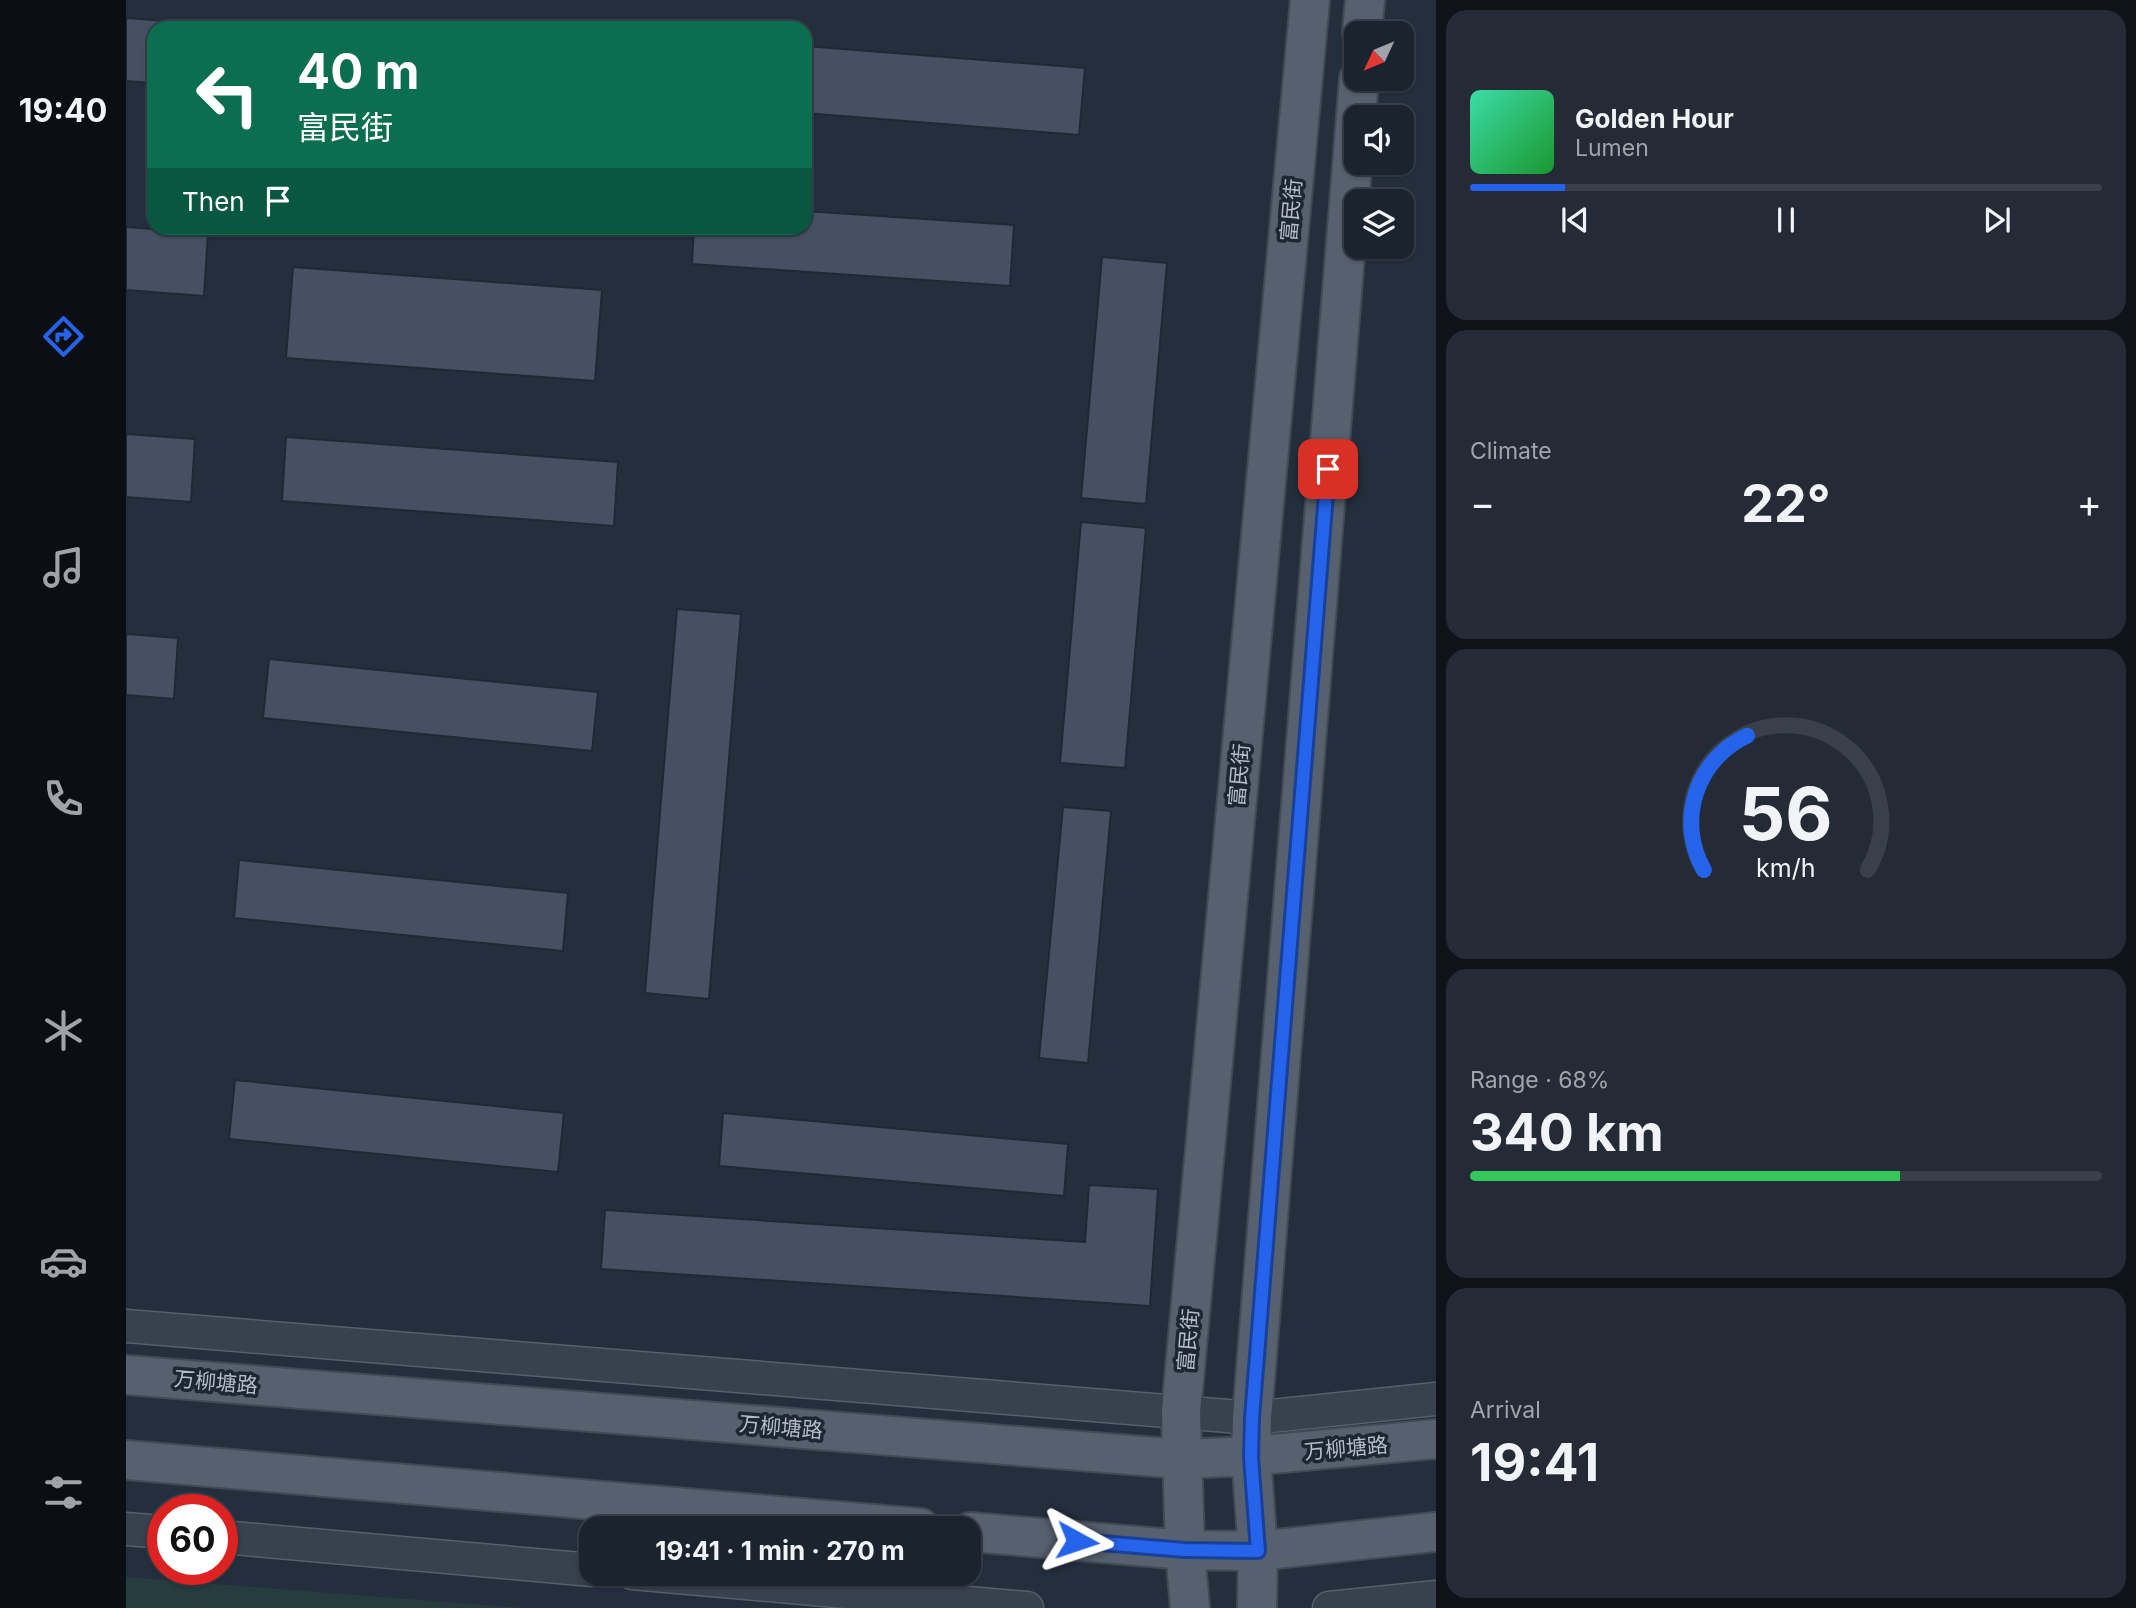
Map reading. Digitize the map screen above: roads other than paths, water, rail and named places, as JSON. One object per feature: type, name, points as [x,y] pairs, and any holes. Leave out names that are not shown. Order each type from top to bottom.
[{"type":"main road","name":"富民街","points":[[1190,1608],[1185,1550],[1181,1412],[1310,0]]},
{"type":"main road","points":[[1363,21],[1365,0]]},
{"type":"main road","points":[[1257,1608],[1258,1551],[1251,1457],[1252,1418],[1358,91]]},
{"type":"main road","name":"万柳塘路","points":[[126,1375],[1181,1459],[1251,1457],[1436,1439]]},
{"type":"main road","points":[[126,1460],[780,1516]]},
{"type":"main road","points":[[981,1533],[1185,1550],[1258,1551],[1436,1532]]},
{"type":"street","points":[[126,1326],[1252,1418],[1436,1399]]},
{"type":"street","points":[[126,1529],[147,1531]]},
{"type":"street","points":[[238,1538],[579,1569]]},
{"type":"street","points":[[779,1586],[1027,1608]]},
{"type":"street","points":[[1329,1608],[1436,1597]]}]
